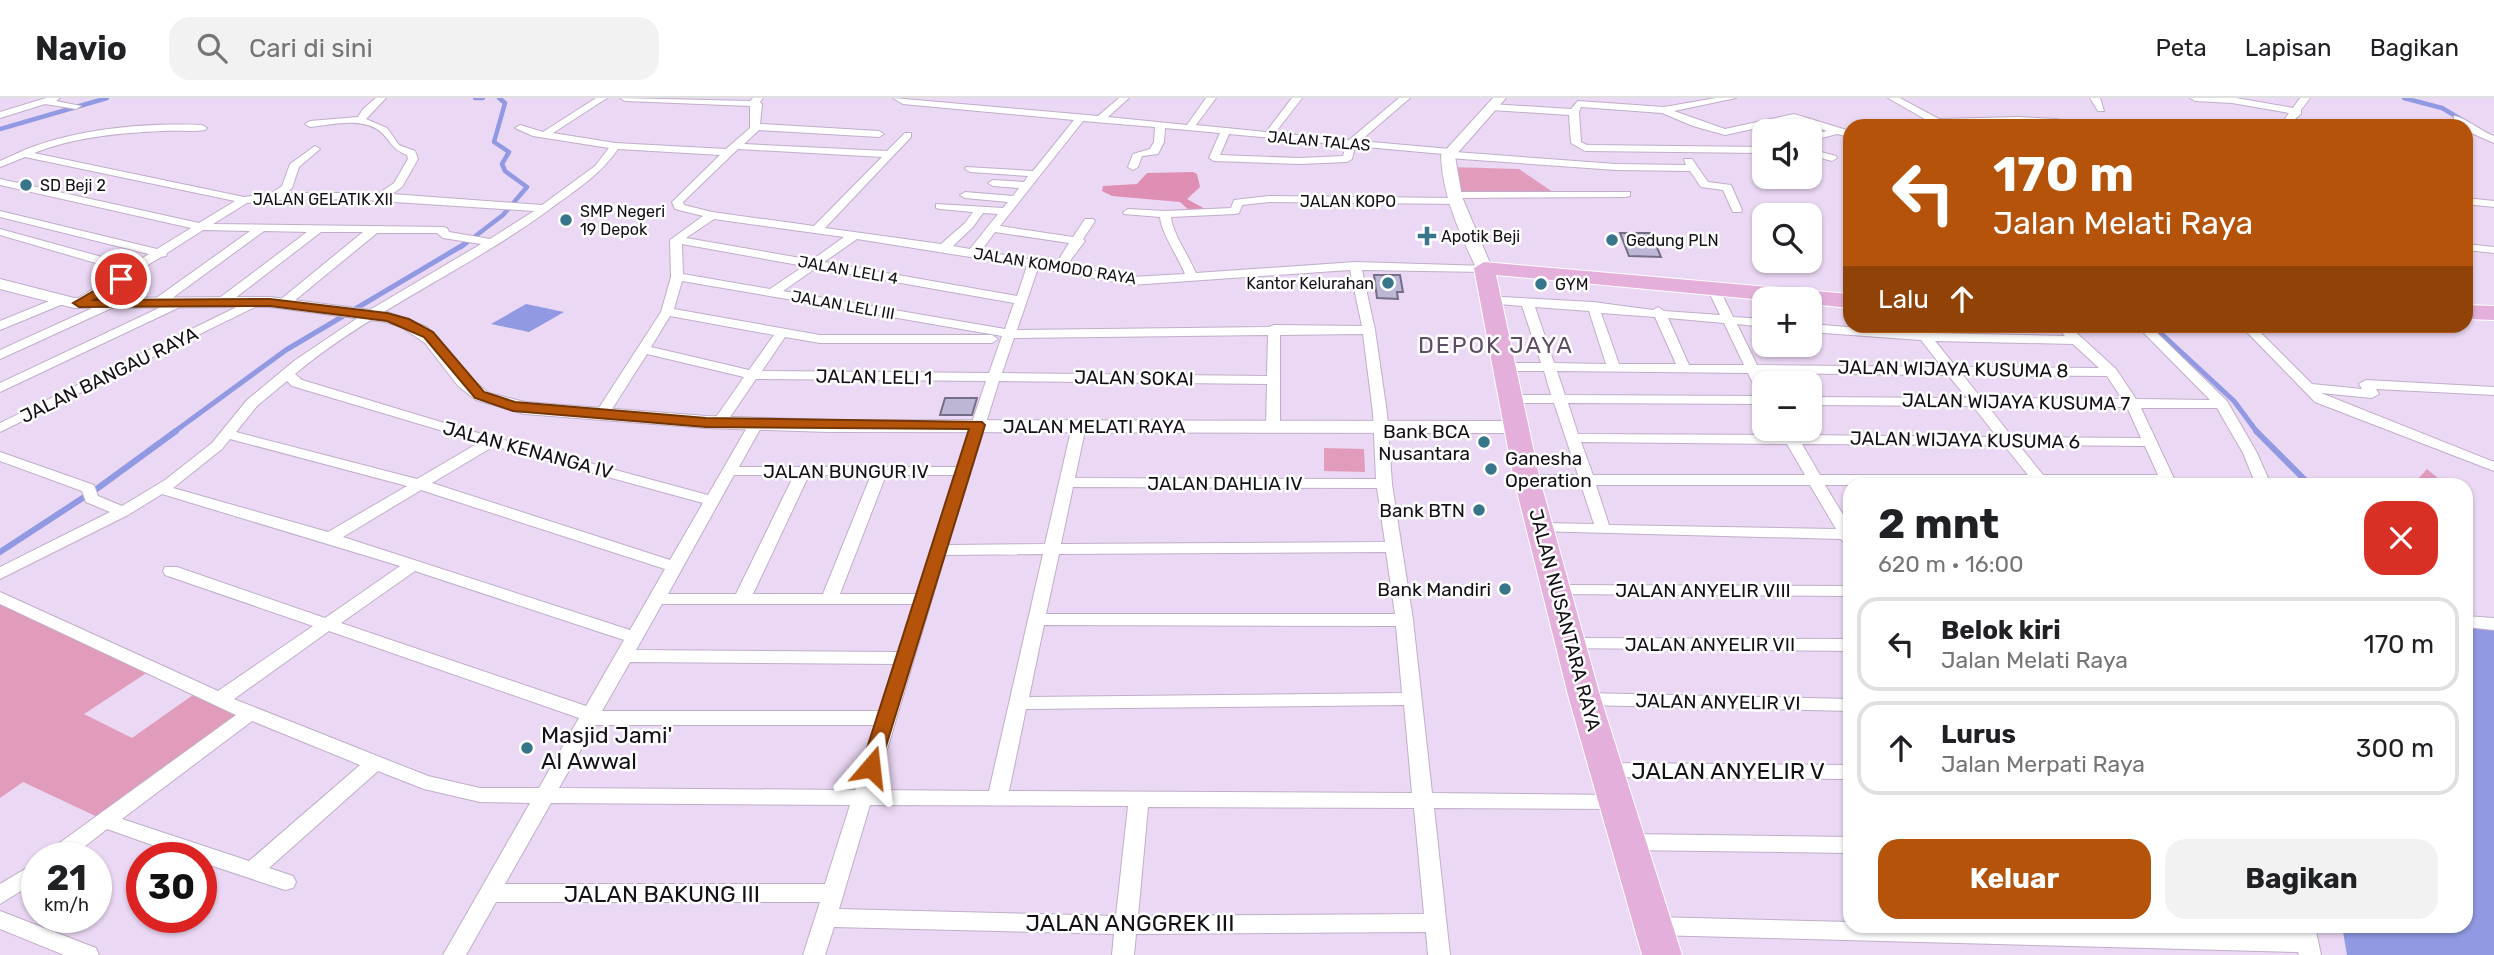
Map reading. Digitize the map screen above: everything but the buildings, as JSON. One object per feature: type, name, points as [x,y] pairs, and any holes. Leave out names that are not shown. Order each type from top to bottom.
[{"type":"highway","points":[[1507,268],[1529,263],[1558,263],[1843,288]]},
{"type":"highway","points":[[1484,268],[1843,300]]},
{"type":"highway","name":"JALAN NUSANTARA RAYA","points":[[1484,268],[1508,399],[1527,480],[1570,644],[1658,941]]},
{"type":"highway","points":[[2473,312],[2494,313]]},
{"type":"highway","points":[[2473,322],[2494,323]]},
{"type":"street","points":[[361,120],[366,111],[381,98]]},
{"type":"street","points":[[544,135],[602,98]]},
{"type":"street","points":[[625,98],[757,101],[756,127],[732,149]]},
{"type":"street","points":[[1098,120],[1124,98]]},
{"type":"street","points":[[1189,129],[1211,98]]},
{"type":"street","points":[[1268,136],[1297,98]]},
{"type":"street","points":[[1225,132],[1214,158],[1300,161],[1347,159],[1351,143],[1405,98]]},
{"type":"street","points":[[1449,154],[1495,103],[1664,110],[1731,98]]},
{"type":"street","points":[[1893,98],[1932,119]]},
{"type":"street","points":[[2095,98],[2101,110]]},
{"type":"street","points":[[2195,98],[2217,98],[2298,112]]},
{"type":"street","points":[[2291,119],[2305,98]]},
{"type":"street","points":[[0,115],[51,99],[76,106]]},
{"type":"street","name":"JALAN TALAS","points":[[901,100],[1449,154],[1606,166],[1693,169]]},
{"type":"street","points":[[1577,105],[1576,143],[1581,147],[1752,150]]},
{"type":"street","points":[[1664,110],[1696,124],[1725,132],[1794,117],[1843,132]]},
{"type":"street","points":[[973,253],[1003,211],[1037,174],[1080,119]]},
{"type":"street","points":[[310,124],[361,120],[384,130],[396,146],[412,156],[398,185],[379,198]]},
{"type":"street","points":[[1133,167],[1138,154],[1154,152],[1159,142],[1160,126]]},
{"type":"street","points":[[756,127],[879,134]]},
{"type":"street","points":[[0,164],[28,155],[44,146],[91,137],[167,128],[202,128]]},
{"type":"street","points":[[520,128],[544,135],[615,146],[888,154]]},
{"type":"street","points":[[2473,128],[2494,141]]},
{"type":"street","points":[[2476,130],[2494,132]]},
{"type":"street","points":[[1822,135],[1837,131]]},
{"type":"street","points":[[817,230],[852,197],[888,154],[908,135]]},
{"type":"street","points":[[2473,140],[2494,141]]},
{"type":"street","points":[[0,574],[123,512],[160,489],[210,452],[252,403],[365,313],[491,242],[545,208],[599,168],[615,146]]},
{"type":"street","points":[[274,196],[287,188],[293,166],[314,149]]},
{"type":"street","name":"JALAN KOMODO RAYA","points":[[732,149],[677,202],[684,209],[944,248],[1131,281],[1355,266],[1484,268]]},
{"type":"street","points":[[1680,150],[1705,185],[1727,187],[1737,210]]},
{"type":"street","name":"JALAN NUSANTARA RAYA","points":[[1449,154],[1457,198],[1470,241],[1484,268]]},
{"type":"street","name":"JALAN GELATIK XII","points":[[28,155],[244,200],[274,196],[379,198],[545,208]]},
{"type":"street","points":[[1822,155],[1832,158]]},
{"type":"street","points":[[970,169],[1037,174]]},
{"type":"street","points":[[993,183],[1027,185]]},
{"type":"street","points":[[3,184],[201,227],[443,230],[443,235],[491,242]]},
{"type":"street","name":"JALAN KOPO","points":[[1165,214],[1235,211],[1238,202],[1626,194]]},
{"type":"street","points":[[965,195],[1014,199]]},
{"type":"street","points":[[79,303],[162,254],[244,200]]},
{"type":"street","points":[[2473,202],[2494,204]]},
{"type":"street","points":[[940,206],[1003,211]]},
{"type":"street","points":[[944,248],[969,225],[980,209]]},
{"type":"street","points":[[1128,212],[1165,214],[1166,229],[1178,244],[1192,277]]},
{"type":"street","points":[[0,214],[162,254]]},
{"type":"street","points":[[602,414],[667,312],[677,276],[677,240],[712,215]]},
{"type":"street","points":[[1059,268],[1079,241],[1089,220]]},
{"type":"street","points":[[156,304],[263,226]]},
{"type":"street","points":[[222,302],[320,227]]},
{"type":"street","points":[[991,228],[1079,241]]},
{"type":"street","points":[[284,303],[374,229]]},
{"type":"street","points":[[0,232],[134,270]]},
{"type":"street","points":[[774,292],[855,235]]},
{"type":"street","name":"JALAN LELI 4","points":[[677,240],[1020,300]]},
{"type":"street","points":[[2473,248],[2494,250]]},
{"type":"street","points":[[814,955],[977,425],[1034,264]]},
{"type":"street","points":[[1355,266],[1369,330],[1381,426],[1384,484],[1391,547],[1404,620],[1439,955]]},
{"type":"street","name":"JALAN LELI III","points":[[677,276],[1009,337]]},
{"type":"street","name":"JALAN MELATI RAYA","points":[[0,284],[59,301],[79,303],[284,303],[365,313],[422,329],[475,391],[491,401],[525,408],[756,424],[1515,427]]},
{"type":"street","points":[[1713,288],[1752,371]]},
{"type":"street","points":[[1488,299],[1752,321]]},
{"type":"street","points":[[0,326],[59,301]]},
{"type":"street","name":"JALAN BANGAU RAYA","points":[[0,428],[255,302]]},
{"type":"street","points":[[1527,302],[1603,529]]},
{"type":"street","points":[[0,355],[110,304]]},
{"type":"street","points":[[0,388],[176,304]]},
{"type":"street","points":[[1593,306],[1614,368]]},
{"type":"street","points":[[667,312],[782,332],[854,340],[1274,329],[1369,330]]},
{"type":"street","points":[[1658,312],[1684,368]]},
{"type":"street","points":[[1273,427],[1274,329]]},
{"type":"street","points":[[1822,329],[1843,332]]},
{"type":"street","points":[[719,423],[782,332]]},
{"type":"street","points":[[1854,333],[1889,337],[1907,333]]},
{"type":"street","points":[[1922,333],[2038,478]]},
{"type":"street","points":[[1967,333],[2076,340]]},
{"type":"street","points":[[2069,333],[2110,372],[2132,403],[2147,442],[2167,478]]},
{"type":"street","points":[[2150,333],[2222,404],[2261,478]]},
{"type":"street","points":[[2253,333],[2306,387],[2329,403],[2494,467]]},
{"type":"street","name":"JALAN LELI 1","points":[[645,349],[754,375],[994,377]]},
{"type":"street","name":"JALAN WIJAYA KUSUMA 8","points":[[1502,367],[1949,368],[2110,372]]},
{"type":"street","name":"JALAN KENANGA IV","points":[[288,375],[297,383],[492,441],[712,501]]},
{"type":"street","name":"JALAN SOKAI","points":[[994,377],[1274,380]]},
{"type":"street","points":[[2306,387],[2372,394],[2366,384],[2494,391]]},
{"type":"street","points":[[1508,399],[1752,400]]},
{"type":"street","name":"JALAN WIJAYA KUSUMA 7","points":[[1822,401],[2222,404]]},
{"type":"street","points":[[454,955],[756,424]]},
{"type":"street","points":[[997,799],[1079,426]]},
{"type":"street","points":[[228,434],[418,484],[674,567]]},
{"type":"street","name":"JALAN WIJAYA KUSUMA 6","points":[[1573,438],[1752,434]]},
{"type":"street","name":"JALAN WIJAYA KUSUMA 6","points":[[1822,434],[2147,442]]},
{"type":"street","points":[[330,538],[492,441]]},
{"type":"street","points":[[1792,441],[1843,527]]},
{"type":"street","points":[[0,456],[90,493],[123,512]]},
{"type":"street","name":"JALAN BUNGUR IV","points":[[730,471],[963,471]]},
{"type":"street","points":[[742,599],[804,471]]},
{"type":"street","points":[[829,600],[880,471]]},
{"type":"street","points":[[1527,480],[1843,480]]},
{"type":"street","name":"JALAN DAHLIA IV","points":[[1066,482],[1384,484]]},
{"type":"street","points":[[160,489],[330,538],[634,637]]},
{"type":"street","points":[[1541,528],[1843,536]]},
{"type":"street","points":[[939,550],[1391,547]]},
{"type":"street","points":[[220,699],[413,565]]},
{"type":"street","points":[[171,571],[590,717],[887,718]]},
{"type":"street","name":"JALAN ANYELIR VIII","points":[[1556,590],[1843,591]]},
{"type":"street","points":[[0,597],[251,713],[453,790],[480,795],[860,802],[997,799],[1616,802]]},
{"type":"street","points":[[656,599],[923,599]]},
{"type":"street","points":[[1036,619],[1404,620]]},
{"type":"street","points":[[2473,622],[2494,624]]},
{"type":"street","name":"JALAN ANYELIR VII","points":[[1570,644],[1843,645]]},
{"type":"street","points":[[624,656],[905,658]]},
{"type":"street","points":[[1018,703],[1412,699]]},
{"type":"street","name":"JALAN ANYELIR VI","points":[[1586,699],[1843,705]]},
{"type":"street","points":[[76,842],[251,713]]},
{"type":"street","points":[[252,871],[313,814],[376,762]]},
{"type":"street","name":"JALAN ANYELIR V","points":[[1606,770],[1843,772]]},
{"type":"street","points":[[1123,955],[1139,799]]},
{"type":"street","points":[[106,821],[285,882]]},
{"type":"street","points":[[1628,842],[1843,845]]},
{"type":"street","points":[[0,895],[21,881]]},
{"type":"street","name":"JALAN BAKUNG III","points":[[491,893],[832,893]]},
{"type":"street","name":"JALAN ANGGREK III","points":[[825,918],[1125,925],[1434,923]]},
{"type":"street","points":[[0,920],[88,955]]},
{"type":"street","points":[[1658,941],[2308,941]]},
{"type":"shaded area","points":[[1449,167],[1519,169],[1556,194],[1456,195]]},
{"type":"shaded area","points":[[1147,173],[1197,174],[1200,187],[1187,199],[1207,210],[1190,211],[1180,202],[1112,196],[1102,191],[1103,186],[1137,184]]},
{"type":"shaded area","points":[[1324,448],[1364,449],[1365,472],[1324,471]]},
{"type":"shaded area","points":[[2427,469],[2438,478],[2419,478]]},
{"type":"shaded area","points":[[0,597],[154,668],[84,714],[132,738],[200,690],[251,713],[106,821],[23,782],[0,798]]},
{"type":"water","points":[[526,304],[564,312],[529,332],[491,324]]},
{"type":"water","points":[[2473,626],[2494,627],[2494,955],[2347,955],[2343,933],[2473,933]]},
{"type":"waterway","points":[[0,129],[107,98]]},
{"type":"waterway","points":[[475,98],[483,98]]},
{"type":"waterway","points":[[461,247],[503,215],[527,187],[505,171],[502,164],[509,152],[494,142],[505,103],[499,98]]},
{"type":"waterway","points":[[2404,98],[2442,108],[2461,119]]},
{"type":"waterway","points":[[174,432],[286,350],[463,245]]},
{"type":"waterway","points":[[2161,333],[2234,401],[2257,432]]},
{"type":"waterway","points":[[0,552],[98,488],[176,431]]},
{"type":"waterway","points":[[2257,432],[2303,478]]},
{"type":"place","name":"SD Beji 2","points":[[26,185]]},
{"type":"place","name":"SMP Negeri 19 Depok","points":[[566,220]]},
{"type":"place","name":"Apotik Beji","points":[[1427,236]]},
{"type":"place","name":"Gedung PLN","points":[[1612,240]]},
{"type":"place","name":"Kantor Kelurahan","points":[[1388,283]]},
{"type":"place","name":"GYM","points":[[1541,284]]},
{"type":"place","name":"Bank BCA Nusantara","points":[[1484,442]]},
{"type":"place","name":"Ganesha Operation","points":[[1491,469]]},
{"type":"place","name":"Bank BTN","points":[[1479,510]]},
{"type":"place","name":"Bank Mandiri","points":[[1505,589]]},
{"type":"place","name":"Masjid Jami' Al Awwal","points":[[527,748]]},
{"type":"district","name":"DEPOK JAYA","points":[[1496,345]]},
{"type":"route","points":[[121,279],[79,303],[270,302],[357,312],[404,321],[422,329],[480,395],[491,401],[513,406],[706,422],[865,426],[977,425],[871,767]]}]
